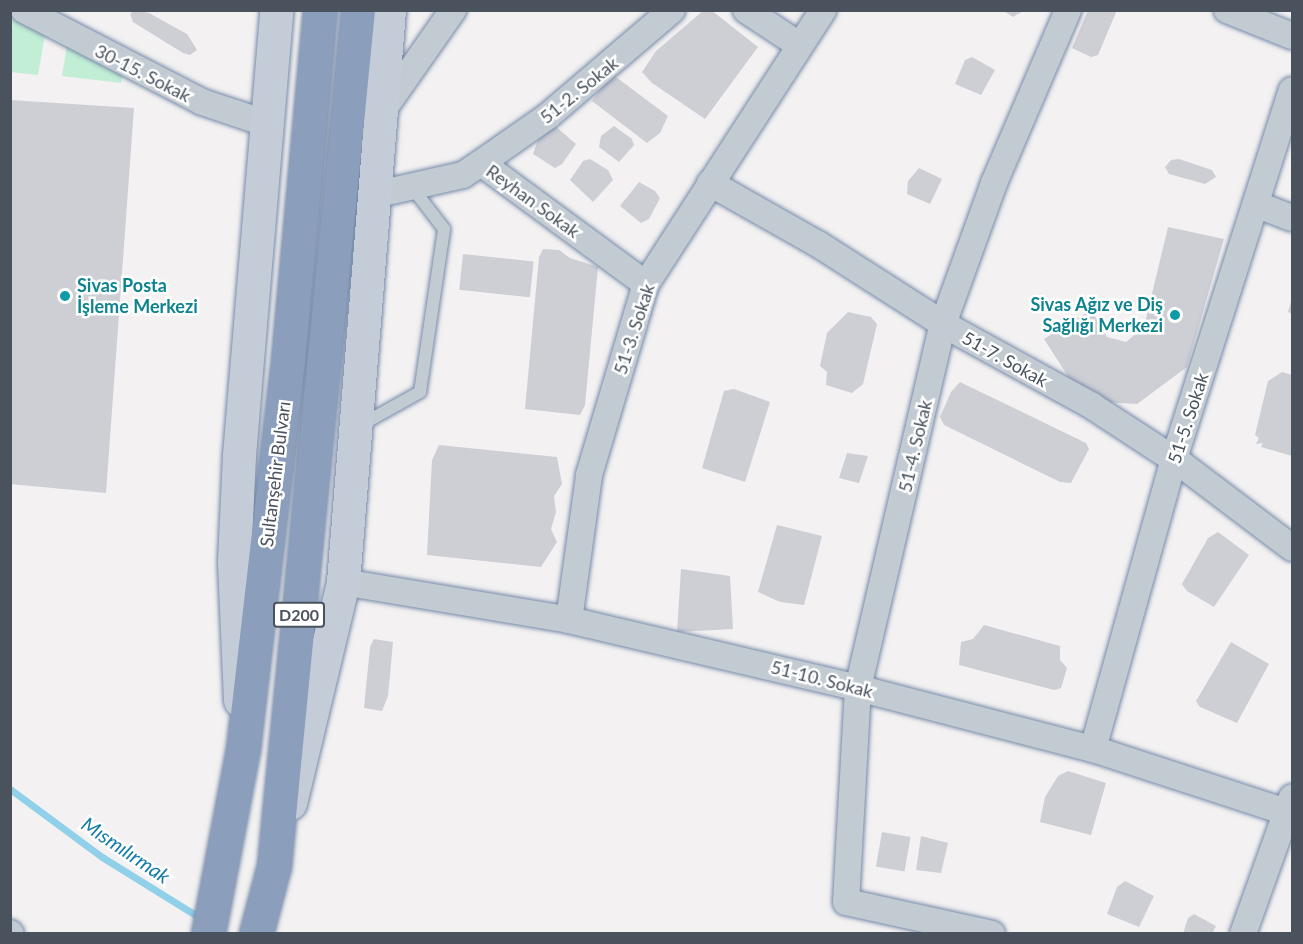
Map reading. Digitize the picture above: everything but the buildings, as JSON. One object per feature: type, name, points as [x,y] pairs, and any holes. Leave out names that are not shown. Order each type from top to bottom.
[{"type":"highway","name":"Sultanşehir Bulvarı","points":[[208,933],[222,844],[243,749],[288,360],[320,10]]},
{"type":"highway","name":"Sultanşehir Bulvarı","points":[[256,933],[274,866],[358,10]]},
{"type":"main road","points":[[243,749],[236,638],[235,530],[276,10]]},
{"type":"main road","points":[[274,866],[343,582],[358,427],[389,10]]},
{"type":"street","name":"30-15. Sokak","points":[[24,10],[202,102],[268,124]]},
{"type":"street","points":[[381,113],[453,10]]},
{"type":"street","name":"51-2. Sokak","points":[[480,163],[548,116],[672,10]]},
{"type":"street","points":[[746,10],[799,45]]},
{"type":"street","name":"51-3. Sokak","points":[[569,620],[589,475],[646,284],[823,10]]},
{"type":"street","name":"51-4. Sokak","points":[[992,933],[846,902],[858,688],[943,324],[994,183],[1068,10]]},
{"type":"street","points":[[1227,10],[1293,36]]},
{"type":"street","name":"51-5. Sokak","points":[[1093,749],[1174,459],[1258,205],[1293,90]]},
{"type":"street","name":"Reyhan Sokak","points":[[374,195],[463,175],[480,163],[646,284]]},
{"type":"street","name":"51-7. Sokak","points":[[710,183],[818,244],[943,324],[1092,406],[1174,459],[1293,548]]},
{"type":"street","points":[[1258,205],[1293,218]]},
{"type":"street","name":"51-10. Sokak","points":[[343,582],[569,620],[858,688],[1093,749],[1291,807]]},
{"type":"street","points":[[1244,933],[1291,807]]},
{"type":"lane","points":[[358,427],[420,392],[444,229],[411,186]]},
{"type":"green space","points":[[10,15],[45,34],[38,75],[11,72]]},
{"type":"green space","points":[[67,45],[123,73],[121,83],[62,76]]},
{"type":"waterway","name":"Mısmılırmak","points":[[10,789],[102,857],[202,919]]},
{"type":"place","name":"Sivas Posta İşleme Merkezi","points":[[65,296]]},
{"type":"place","name":"Sivas Ağız ve Diş Sağlığı Merkezi","points":[[1175,315]]}]
